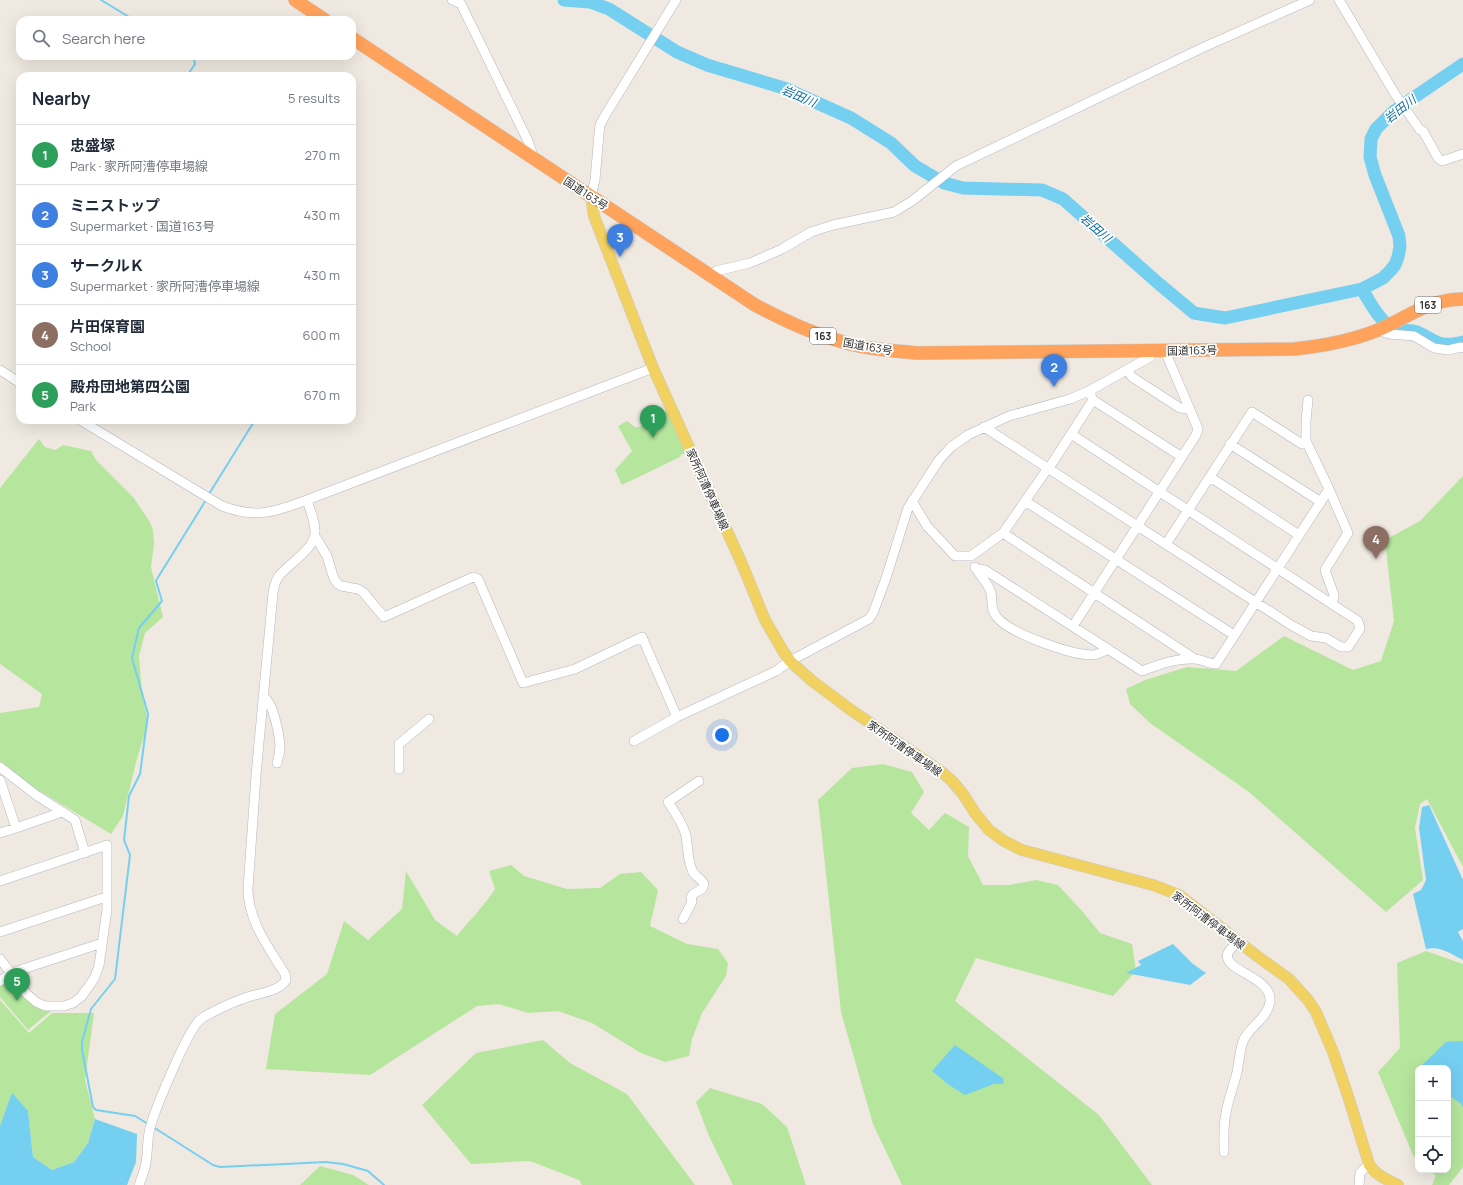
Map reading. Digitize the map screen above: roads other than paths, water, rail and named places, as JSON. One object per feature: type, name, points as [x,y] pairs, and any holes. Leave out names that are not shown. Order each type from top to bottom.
[{"type":"highway","points":[[295,0],[319,16]]},
{"type":"highway","name":"国道163号","points":[[356,41],[755,305],[796,326],[842,342],[866,347],[918,353],[1294,349],[1324,346],[1350,339],[1380,329],[1433,303],[1463,299]]},
{"type":"main road","name":"家所阿漕停車場線","points":[[590,196],[594,216],[652,368],[742,564],[765,620],[782,651],[790,661],[811,680],[851,710],[943,773],[952,781],[982,822],[996,836],[1022,850],[1138,880],[1179,895],[1238,942],[1289,979],[1316,1012],[1333,1052],[1372,1170],[1378,1175],[1398,1185]]},
{"type":"street","points":[[452,0],[462,2],[528,141],[534,159]]},
{"type":"street","points":[[590,196],[595,180],[600,125],[676,0]]},
{"type":"street","points":[[711,275],[716,271],[756,260],[782,248],[810,232],[833,225],[894,212],[912,201],[956,166],[1202,48],[1310,0]]},
{"type":"street","points":[[1339,0],[1397,97],[1409,116],[1420,130],[1423,131],[1438,158],[1442,161],[1463,154]]},
{"type":"street","points":[[1380,329],[1389,334],[1414,336],[1434,348],[1448,350],[1461,347],[1463,348]]},
{"type":"street","points":[[634,741],[677,717],[776,671],[790,661],[869,619],[873,613],[886,578],[908,508],[939,460],[951,447],[968,435],[1008,416],[1070,399],[1089,391],[1150,357],[1152,351]]},
{"type":"street","points":[[1073,626],[1196,435],[1198,429],[1165,351]]},
{"type":"street","points":[[86,424],[213,502],[233,510],[250,514],[278,511],[652,368]]},
{"type":"street","points":[[0,370],[16,380]]},
{"type":"street","points":[[1127,370],[1132,377],[1180,408],[1190,409]]},
{"type":"street","points":[[1089,391],[1093,400],[1182,457]]},
{"type":"street","points":[[912,501],[927,526],[955,556],[971,556],[1003,533],[1093,400]]},
{"type":"street","points":[[1308,400],[1306,421],[1307,444],[1348,533],[1325,570],[1334,595],[1332,604]]},
{"type":"street","points":[[1166,544],[1252,412],[1302,444],[1307,444]]},
{"type":"street","points":[[984,427],[1256,602],[1312,636],[1326,638],[1341,647],[1348,647],[1360,629],[1358,621],[1071,434]]},
{"type":"street","points":[[1230,444],[1321,502]]},
{"type":"street","points":[[1210,477],[1299,535]]},
{"type":"street","points":[[1003,533],[1195,659],[1209,664],[1216,664],[1329,489]]},
{"type":"street","points":[[139,1185],[146,1162],[150,1129],[154,1115],[195,1025],[204,1017],[242,999],[276,988],[286,980],[285,974],[262,936],[248,901],[256,775],[274,587],[282,572],[306,551],[315,536],[315,530],[307,500]]},
{"type":"street","points":[[1025,501],[1234,635]]},
{"type":"street","points":[[315,536],[327,556],[334,579],[338,584],[341,586],[358,589],[363,592],[384,616],[473,577],[478,579],[523,683],[576,669],[642,637],[677,717]]},
{"type":"street","points":[[971,556],[972,562],[990,590],[991,605],[995,615],[1000,621],[1014,630],[1046,644],[1083,654],[1097,654],[1108,649]]},
{"type":"street","points":[[976,569],[985,570],[1142,671],[1166,662],[1195,659]]},
{"type":"street","points":[[263,697],[268,700],[277,727],[280,744],[277,764]]},
{"type":"street","points":[[399,769],[399,744],[429,719]]},
{"type":"street","points":[[0,767],[36,795],[75,820],[85,853]]},
{"type":"street","points":[[0,780],[16,828]]},
{"type":"street","points":[[683,919],[692,902],[691,897],[693,894],[702,889],[704,884],[693,874],[687,854],[685,832],[668,802],[698,781]]},
{"type":"street","points":[[0,833],[62,812]]},
{"type":"street","points":[[0,881],[107,846],[107,909],[99,966],[94,979],[78,1000],[64,1006],[45,1006],[36,1002],[27,994],[0,959]]},
{"type":"street","points":[[0,932],[106,897]]},
{"type":"street","points":[[0,981],[10,973],[102,942]]},
{"type":"street","points":[[1224,1152],[1225,1114],[1235,1081],[1244,1040],[1268,1010],[1270,1003],[1268,992],[1264,986],[1256,979],[1233,967],[1227,959],[1229,952],[1238,942]]},
{"type":"street","points":[[1359,1185],[1360,1173],[1369,1164]]},
{"type":"water","points":[[1429,805],[1463,880],[1463,929],[1458,932],[1463,941],[1463,960],[1441,949],[1426,949],[1413,894],[1421,890],[1426,880],[1419,828],[1422,807]]},
{"type":"water","points":[[1173,944],[1193,964],[1206,973],[1190,985],[1126,973],[1141,965],[1138,961]]},
{"type":"water","points":[[1463,1041],[1463,1107],[1451,1097],[1451,1065],[1422,1065],[1446,1042]]},
{"type":"water","points":[[955,1045],[1004,1079],[1003,1084],[994,1084],[965,1095],[949,1085],[932,1071]]},
{"type":"water","points":[[12,1093],[28,1111],[33,1157],[52,1170],[74,1162],[88,1143],[95,1119],[137,1134],[136,1162],[127,1185],[0,1185],[0,1126]]},
{"type":"waterway","points":[[101,0],[127,16]]},
{"type":"waterway","name":"岩田川","points":[[564,0],[590,2],[609,9],[677,52],[707,65],[784,88],[851,118],[891,143],[915,166],[944,183],[963,188],[1042,190],[1063,199],[1194,313],[1225,318],[1362,289],[1383,278],[1390,271],[1395,265],[1398,257],[1400,247],[1399,236],[1375,175],[1370,157],[1371,139],[1376,129],[1394,111],[1463,64]]},
{"type":"waterway","points":[[190,72],[195,64],[194,60]]},
{"type":"waterway","points":[[1362,289],[1380,317],[1395,329],[1417,332],[1443,344],[1463,342]]},
{"type":"waterway","points":[[209,494],[253,424]]},
{"type":"waterway","points":[[148,1124],[135,1116],[96,1110],[93,1107],[82,1050],[82,1042],[91,1009],[115,979],[130,855],[124,840],[129,796],[140,774],[148,714],[132,658],[139,628],[162,601],[156,581],[206,500]]},
{"type":"waterway","points":[[153,1127],[213,1165],[220,1167],[326,1162],[343,1164],[368,1171],[384,1185]]},
{"type":"place","name":"サークルＫ","points":[[620,257]]},
{"type":"place","name":"ミニストップ","points":[[1054,387]]},
{"type":"place","name":"忠盛塚","points":[[653,438]]},
{"type":"place","name":"片田保育園","points":[[1376,559]]},
{"type":"place","name":"殿舟団地第四公園","points":[[17,1001]]}]
